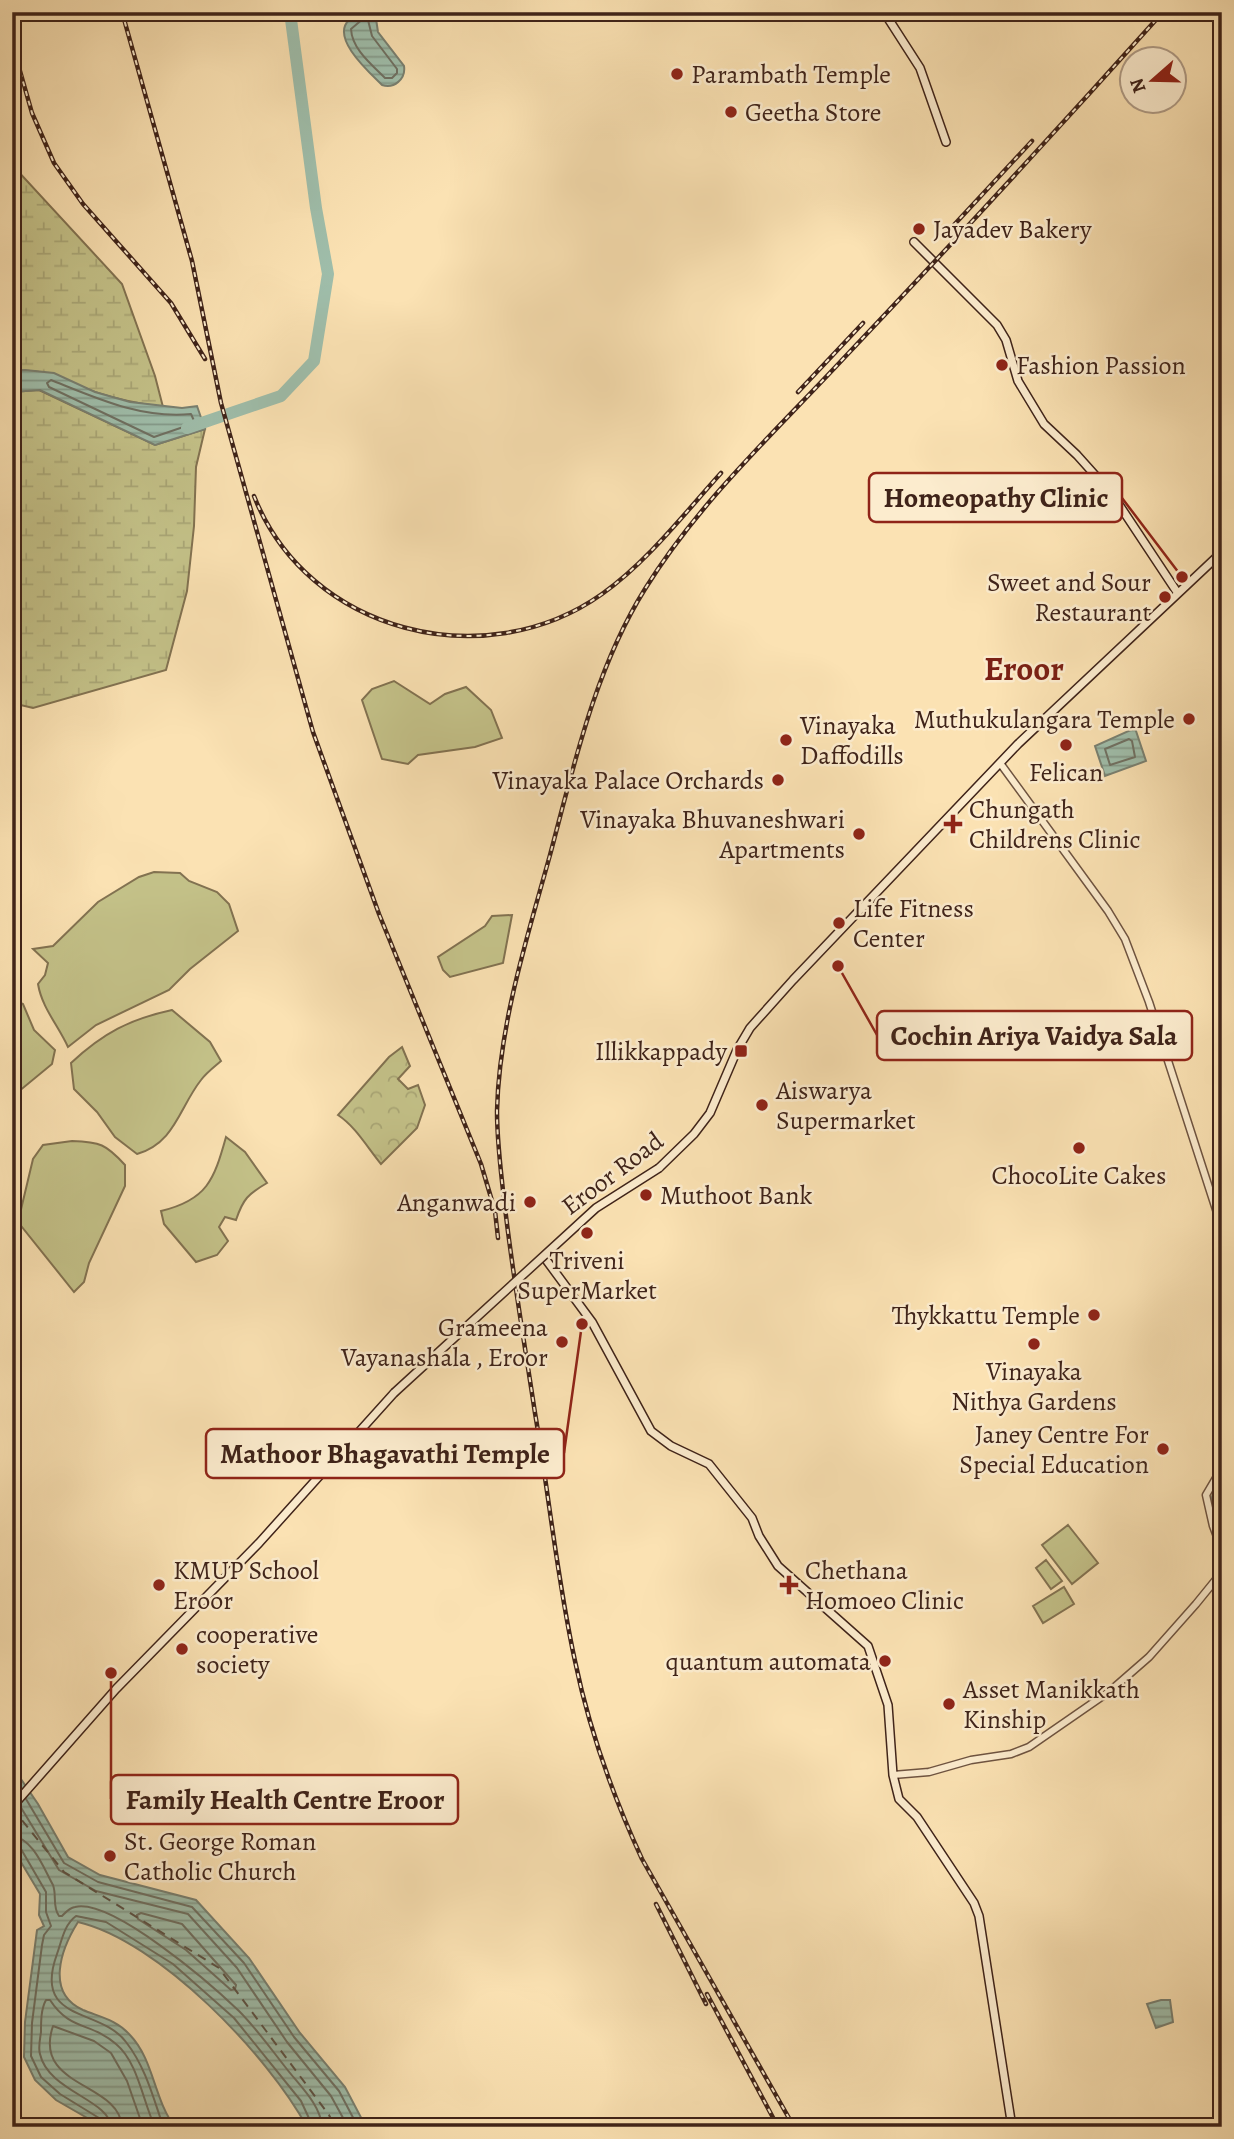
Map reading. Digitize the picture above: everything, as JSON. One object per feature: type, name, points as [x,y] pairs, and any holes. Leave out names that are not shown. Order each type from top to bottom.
[{"type":"main road","points":[[884,12],[920,68],[946,142]]},
{"type":"main road","points":[[914,242],[997,325],[1006,340],[1018,382],[1044,424],[1112,494],[1177,592]]},
{"type":"main road","name":"Eroor Road","points":[[12,1807],[116,1689],[260,1543],[394,1393],[596,1208],[659,1168],[694,1134],[710,1113],[737,1049],[750,1028],[793,980],[1000,762],[1222,552]]},
{"type":"main road","points":[[547,1261],[593,1322],[651,1431],[671,1446],[709,1464],[752,1518],[759,1536],[778,1566],[868,1646],[888,1705],[893,1775],[899,1799],[917,1817],[974,1903],[979,1916],[1012,2127]]},
{"type":"street","points":[[1000,762],[1125,939],[1149,1002],[1222,1228]]},
{"type":"street","points":[[540,1251],[547,1261]]},
{"type":"street","points":[[1222,1476],[1216,1478],[1206,1495],[1222,1550]]},
{"type":"street","points":[[893,1775],[929,1772],[1029,1747],[1110,1691],[1149,1657],[1222,1572]]},
{"type":"green space","points":[[12,161],[15,168],[122,284],[155,376],[163,407],[106,395],[48,373],[12,371]]},
{"type":"green space","points":[[39,390],[155,445],[205,429],[196,467],[194,526],[187,591],[166,670],[33,708],[12,703],[12,392]]},
{"type":"green space","points":[[394,681],[430,704],[445,694],[466,687],[491,710],[502,738],[475,747],[418,755],[408,764],[382,759],[362,700],[372,689]]},
{"type":"green space","points":[[154,872],[180,873],[189,881],[217,892],[229,904],[238,931],[190,969],[169,990],[96,1025],[68,1047],[40,993],[38,984],[45,975],[48,963],[33,949],[53,946],[98,902],[139,877]]},
{"type":"green space","points":[[512,915],[503,963],[450,977],[443,970],[438,957],[485,926],[492,916]]},
{"type":"green space","points":[[12,999],[23,1004],[34,1030],[55,1050],[52,1064],[12,1097]]},
{"type":"green space","points":[[172,1010],[210,1042],[221,1061],[201,1080],[160,1142],[137,1154],[115,1137],[97,1112],[74,1089],[71,1063],[106,1035],[143,1018]]},
{"type":"green space","points":[[402,1047],[410,1066],[398,1079],[408,1089],[418,1085],[425,1105],[417,1128],[381,1164],[356,1131],[338,1115],[389,1057]]},
{"type":"green space","points":[[226,1137],[245,1152],[267,1183],[247,1198],[236,1220],[225,1217],[219,1227],[228,1241],[217,1255],[196,1262],[164,1224],[161,1211],[189,1201],[199,1194],[212,1176]]},
{"type":"green space","points":[[72,1141],[102,1146],[125,1165],[125,1186],[89,1263],[84,1282],[74,1292],[18,1222],[33,1159],[43,1145]]},
{"type":"green space","points":[[1068,1525],[1098,1563],[1072,1584],[1042,1545]]},
{"type":"green space","points":[[1046,1560],[1062,1581],[1051,1589],[1036,1568]]},
{"type":"green space","points":[[1064,1587],[1074,1604],[1043,1623],[1033,1606]]},
{"type":"water","points":[[364,12],[375,12],[378,32],[404,66],[401,79],[391,86],[382,85],[361,64],[344,36],[344,27],[350,19]]},
{"type":"water","points":[[12,371],[54,373],[95,392],[130,402],[182,408],[197,406],[205,429],[155,445],[40,390],[12,392]]},
{"type":"water","points":[[1135,728],[1146,761],[1105,776],[1095,746]]},
{"type":"water","points":[[1222,1488],[1222,1529],[1214,1516],[1211,1501],[1214,1491]]},
{"type":"water","points":[[12,1766],[38,1804],[68,1857],[100,1875],[196,1900],[249,1958],[300,2033],[345,2087],[366,2127],[307,2127],[266,2067],[239,2036],[176,1976],[109,1933],[78,1922],[62,1957],[60,1982],[64,1993],[83,2010],[114,2022],[130,2035],[144,2056],[162,2105],[175,2127],[103,2127],[56,2100],[35,2080],[24,2057],[25,2022],[37,1930],[44,1926],[39,1915],[40,1894],[12,1847]]},
{"type":"water","points":[[1170,2000],[1173,2022],[1156,2028],[1147,2004]]},
{"type":"waterway","points":[[187,428],[281,396],[314,361],[328,274],[316,208],[290,12]]},
{"type":"ferry route","points":[[12,1808],[64,1872],[219,1968],[329,2115],[335,2127]]},
{"type":"railway","points":[[122,12],[192,261],[221,403],[313,732],[379,914],[481,1164],[495,1211],[498,1238]]},
{"type":"railway","points":[[794,2127],[642,1859],[612,1787],[587,1712],[563,1599],[509,1241],[497,1124],[503,1046],[524,950],[577,752],[612,652],[645,589],[689,527],[738,469],[964,230],[1163,12]]},
{"type":"railway","points":[[12,43],[32,113],[54,163],[83,204],[171,303],[205,359]]},
{"type":"railway","points":[[953,226],[1032,141]]},
{"type":"railway","points":[[798,392],[863,323]]},
{"type":"railway","points":[[254,496],[280,543],[315,581],[357,609],[404,628],[455,636],[506,633],[556,619],[602,594],[650,552],[721,473]]},
{"type":"railway","points":[[656,1904],[706,2004]]},
{"type":"railway","points":[[707,1994],[778,2127]]},
{"type":"place","name":"Parambath Temple","points":[[677,74]]},
{"type":"place","name":"Geetha Store","points":[[731,112]]},
{"type":"place","name":"Jayadev Bakery","points":[[919,229]]},
{"type":"place","name":"Fashion Passion","points":[[1002,365]]},
{"type":"place","name":"Homeopathy Clinic","points":[[1182,577]]},
{"type":"place","name":"Sweet and Sour Restaurant","points":[[1165,597]]},
{"type":"place","name":"Muthukulangara Temple","points":[[1189,719]]},
{"type":"place","name":"Vinayaka Daffodills","points":[[786,740]]},
{"type":"place","name":"Felican","points":[[1066,745]]},
{"type":"place","name":"Vinayaka Palace Orchards","points":[[778,780]]},
{"type":"place","name":"Chungath Childrens Clinic","points":[[953,824]]},
{"type":"place","name":"Vinayaka Bhuvaneshwari Apartments","points":[[859,834]]},
{"type":"place","name":"Life Fitness Center","points":[[839,923]]},
{"type":"place","name":"Cochin Ariya Vaidya Sala","points":[[838,966]]},
{"type":"place","name":"Illikkappady","points":[[741,1051]]},
{"type":"place","name":"Aiswarya Supermarket","points":[[762,1105]]},
{"type":"place","name":"ChocoLite Cakes","points":[[1079,1148]]},
{"type":"place","name":"Muthoot Bank","points":[[646,1195]]},
{"type":"place","name":"Anganwadi","points":[[530,1202]]},
{"type":"place","name":"Triveni SuperMarket","points":[[587,1233]]},
{"type":"place","name":"Thykkattu Temple","points":[[1094,1315]]},
{"type":"place","name":"Mathoor Bhagavathi Temple","points":[[582,1324]]},
{"type":"place","name":"Grameena Vayanashala , Eroor","points":[[562,1342]]},
{"type":"place","name":"Vinayaka Nithya Gardens","points":[[1034,1344]]},
{"type":"place","name":"Janey Centre For Special Education","points":[[1163,1449]]},
{"type":"place","name":"KMUP School Eroor","points":[[159,1585]]},
{"type":"place","name":"Chethana Homoeo Clinic","points":[[789,1585]]},
{"type":"place","name":"cooperative society","points":[[182,1649]]},
{"type":"place","name":"quantum automata","points":[[885,1661]]},
{"type":"place","name":"Family Health Centre Eroor","points":[[111,1673]]},
{"type":"place","name":"Asset Manikkath Kinship","points":[[949,1704]]},
{"type":"place","name":"St. George Roman Catholic Church","points":[[110,1856]]},
{"type":"district","name":"Eroor","points":[[1024,668]]}]
